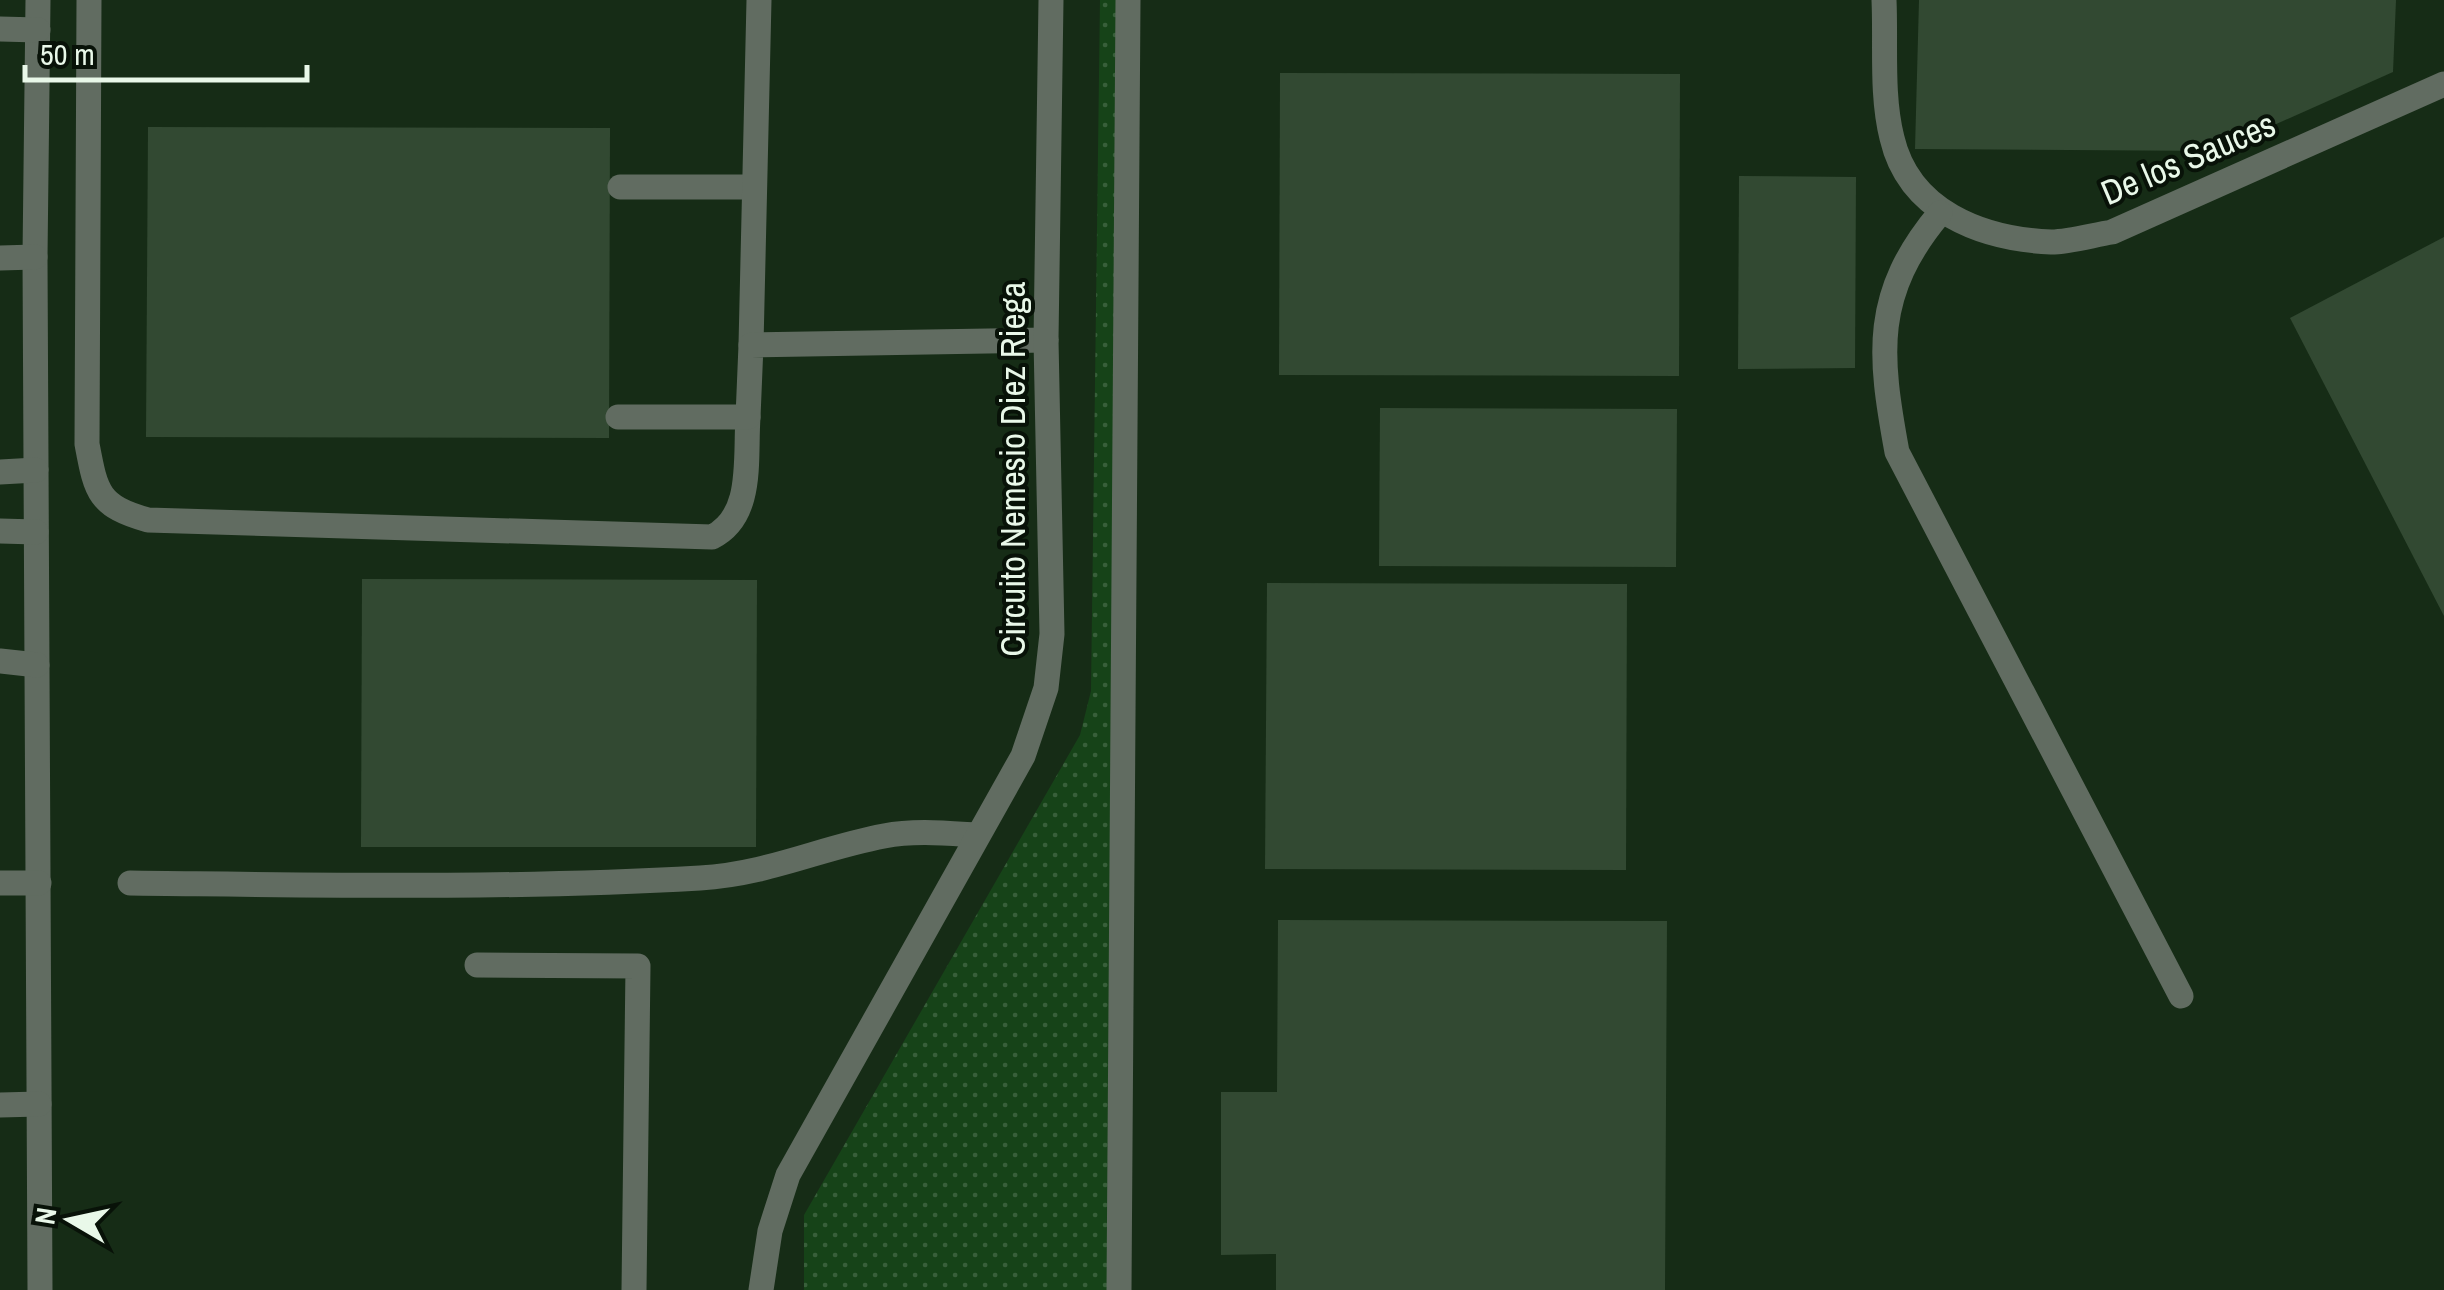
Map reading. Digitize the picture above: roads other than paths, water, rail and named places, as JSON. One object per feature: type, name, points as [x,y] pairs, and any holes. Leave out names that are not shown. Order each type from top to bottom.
[{"type":"street","points":[[38,0],[35,257],[40,1290]]},
{"type":"street","points":[[89,0],[87,444],[95,491],[119,512],[148,520],[712,538],[731,528],[742,506],[751,346],[759,0]]},
{"type":"street","name":"Circuito Nemesio Diez Riega","points":[[761,1290],[770,1231],[788,1175],[975,835],[1023,756],[1046,688],[1052,634],[1046,340],[1051,0]]},
{"type":"street","points":[[1119,1290],[1128,0]]},
{"type":"street","name":"De los Sauces","points":[[1884,0],[1891,136],[1907,179],[1940,213],[2000,234],[2053,242],[2112,232],[2444,84]]},
{"type":"street","points":[[0,29],[38,30]]},
{"type":"street","points":[[620,187],[752,186]]},
{"type":"street","points":[[1940,213],[1914,244],[1890,296],[1882,373],[1896,452],[2182,996]]},
{"type":"street","points":[[0,258],[35,257]]},
{"type":"street","points":[[751,346],[1046,340]]},
{"type":"street","points":[[618,418],[748,417]]},
{"type":"street","points":[[0,472],[36,470]]},
{"type":"street","points":[[0,531],[36,532]]},
{"type":"street","points":[[0,661],[38,664]]},
{"type":"street","points":[[130,883],[368,886],[702,878],[770,869],[883,836],[919,832],[975,835]]},
{"type":"street","points":[[0,883],[39,882]]},
{"type":"street","points":[[477,965],[638,966],[634,1290]]},
{"type":"street","points":[[0,1105],[39,1104]]}]
